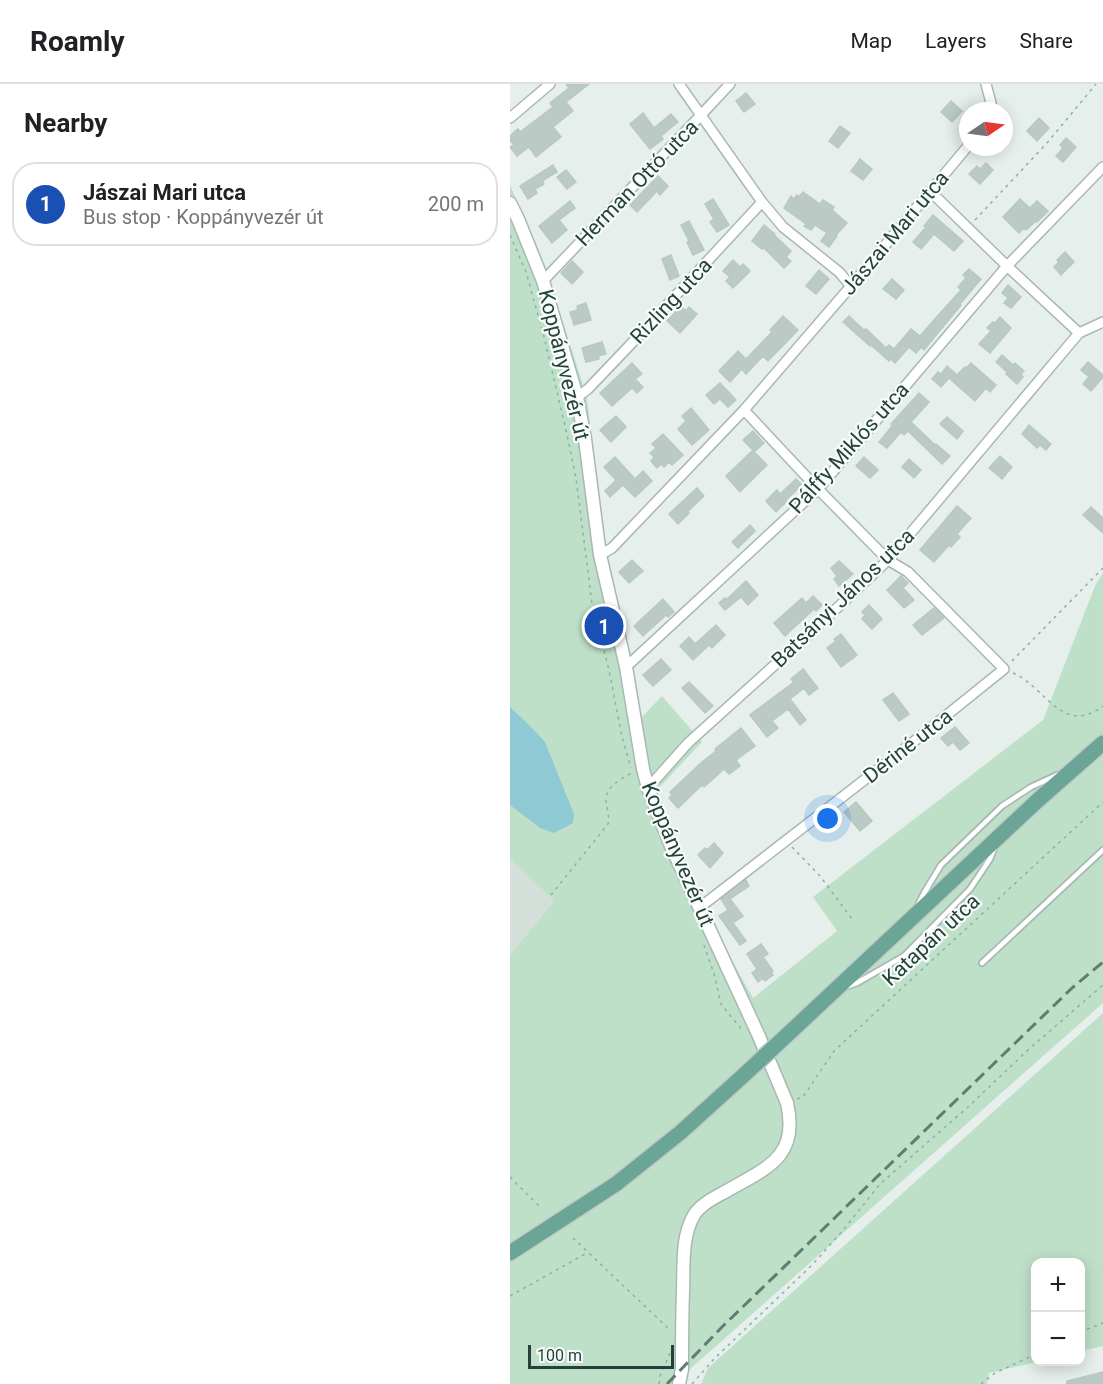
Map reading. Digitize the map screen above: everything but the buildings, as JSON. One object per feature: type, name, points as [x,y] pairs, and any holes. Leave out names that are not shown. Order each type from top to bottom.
[{"type":"main road","points":[[510,1253],[616,1184],[681,1132],[1103,743]]},
{"type":"street","points":[[510,118],[550,84]]},
{"type":"street","points":[[679,84],[762,202],[783,227],[839,272],[851,286]]},
{"type":"street","name":"Herman Ottó utca","points":[[543,281],[730,84]]},
{"type":"street","points":[[986,84],[991,102]]},
{"type":"street","name":"Jászai Mari utca","points":[[600,555],[612,548],[744,410],[960,156]]},
{"type":"street","name":"Pálffy Miklós utca","points":[[626,667],[818,489],[1007,266],[1103,167]]},
{"type":"street","points":[[930,191],[1079,333]]},
{"type":"street","name":"Rizling utca","points":[[577,397],[629,346],[762,202]]},
{"type":"street","name":"Koppányvezér út","points":[[510,203],[543,281],[577,397],[585,439],[600,555],[626,667],[648,788],[671,846],[758,1034],[787,1103],[789,1115],[788,1139],[778,1157],[761,1171],[701,1207],[690,1224],[685,1250],[682,1369],[679,1384]]},
{"type":"street","points":[[1099,324],[1103,334]]},
{"type":"street","name":"Batsányi János utca","points":[[648,788],[688,743],[888,560],[1079,333],[1099,324]]},
{"type":"street","points":[[744,410],[888,560],[908,572],[1004,669]]},
{"type":"street","name":"Dériné utca","points":[[699,908],[1004,669]]},
{"type":"lane","points":[[913,918],[924,893],[941,865],[1002,806],[1031,787],[1074,768]]},
{"type":"lane","points":[[836,989],[857,983],[904,956],[970,889],[990,859],[1002,834]]},
{"type":"lane","points":[[982,963],[1103,850]]},
{"type":"path","points":[[968,228],[1047,143],[1096,84]]},
{"type":"path","points":[[1103,567],[1004,669],[1018,675],[1059,710],[1078,716],[1092,714],[1103,706]]},
{"type":"path","points":[[551,895],[609,824],[606,796],[613,785],[632,772],[643,769]]},
{"type":"path","name":"Katapán utca","points":[[787,1103],[803,1097],[834,1051],[1103,802]]},
{"type":"path","points":[[785,840],[820,876],[852,920]]},
{"type":"path","points":[[692,1384],[714,1359],[813,1264],[880,1184],[1103,985]]},
{"type":"path","points":[[510,1176],[541,1208]]},
{"type":"path","points":[[573,1238],[674,1333]]},
{"type":"path","points":[[510,1296],[588,1253]]},
{"type":"path","points":[[1085,1330],[1103,1323]]},
{"type":"path","points":[[659,1384],[660,1376],[671,1352]]},
{"type":"path","points":[[981,1384],[995,1373],[1031,1356]]},
{"type":"shaded area","points":[[510,858],[554,901],[510,955]]},
{"type":"green space","points":[[510,185],[544,264],[587,397],[603,541],[633,672],[639,720],[662,696],[702,742],[656,791],[674,835],[671,839],[695,895],[753,998],[837,931],[813,897],[1043,720],[1095,586],[1103,573],[1103,1003],[689,1370],[677,1384],[510,1384],[510,955],[554,901],[510,858]]},
{"type":"green space","points":[[1103,1013],[1103,1346],[1085,1350],[1085,1258],[1031,1258],[1031,1363],[989,1373],[987,1384],[701,1384],[708,1368]]},
{"type":"water","points":[[510,707],[545,742],[574,814],[573,823],[554,833],[540,828],[510,805]]},
{"type":"railway","points":[[667,1384],[722,1327],[1072,988],[1103,962]]},
{"type":"place","name":"Jászai Mari utca","points":[[604,626]]}]
